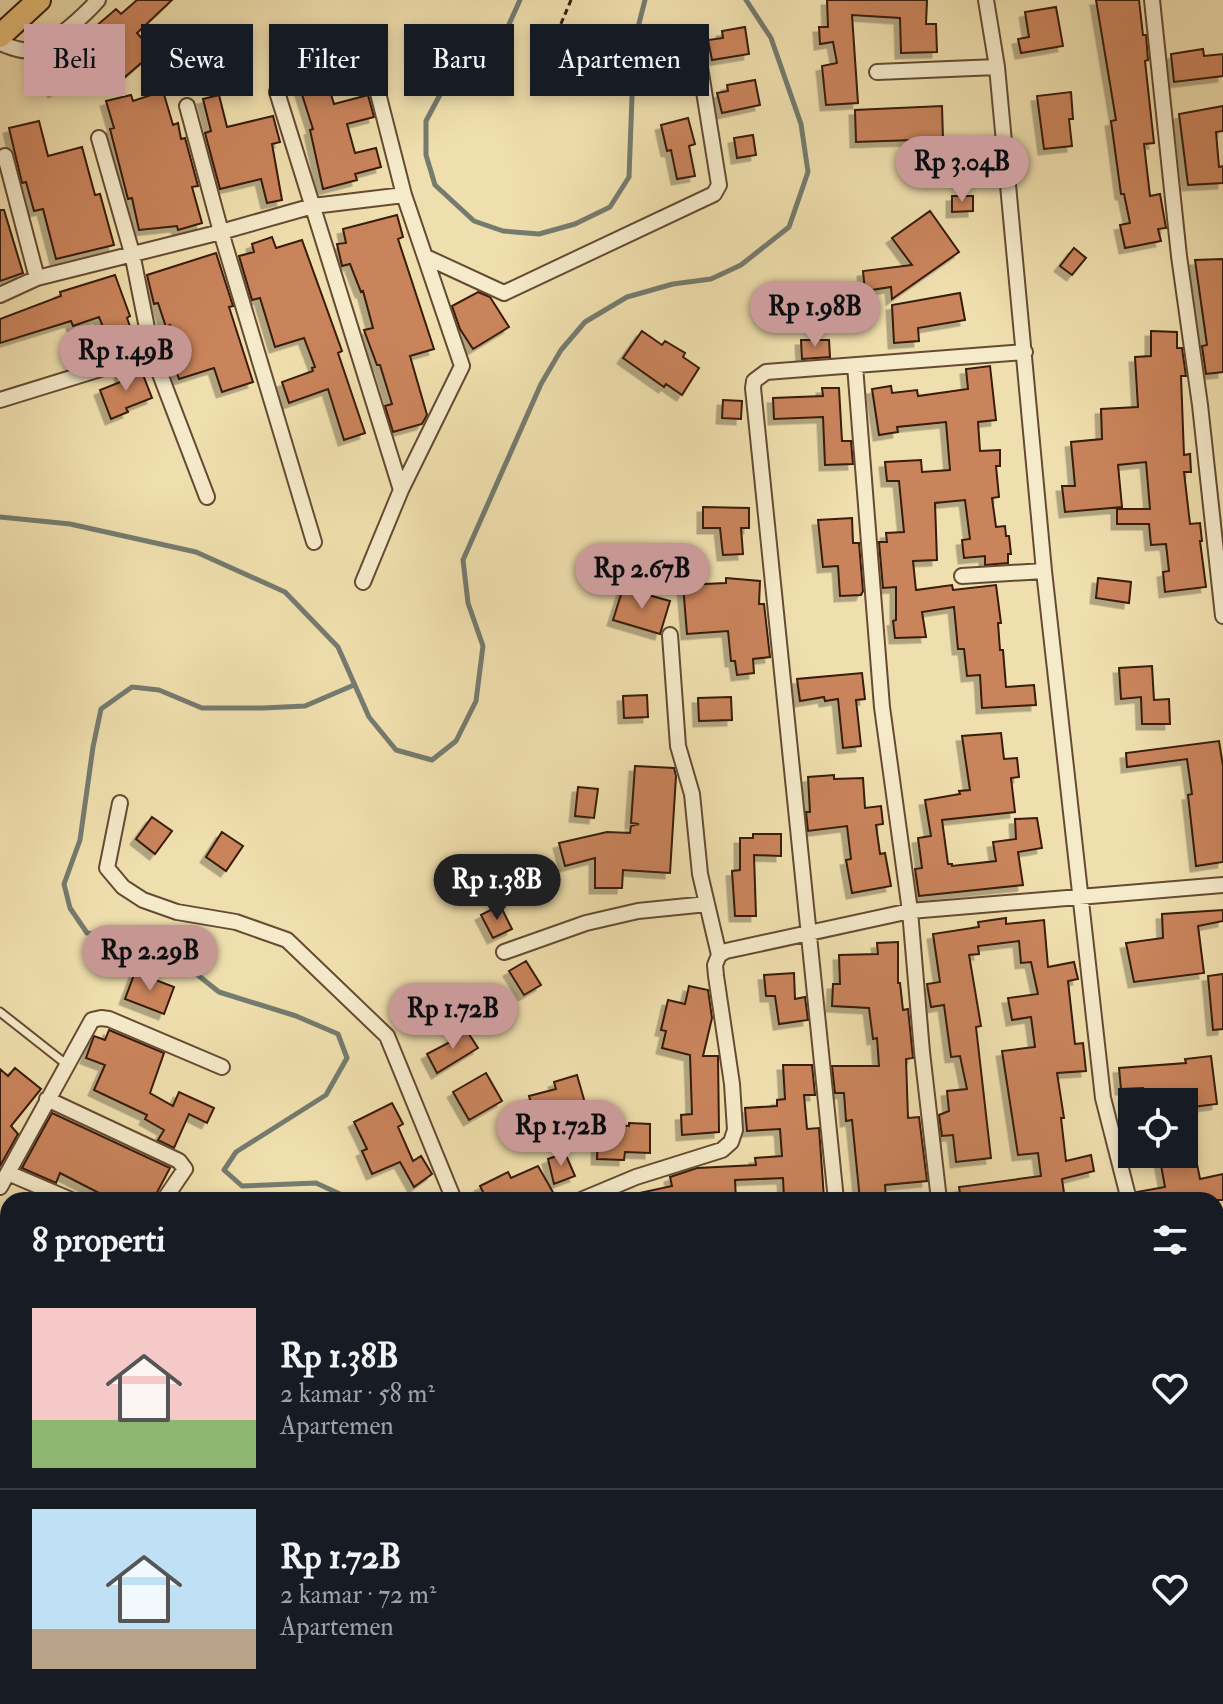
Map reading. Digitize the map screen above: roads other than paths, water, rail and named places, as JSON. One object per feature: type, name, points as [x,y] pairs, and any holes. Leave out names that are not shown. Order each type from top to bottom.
[{"type":"main road","points":[[0,36],[39,0]]},
{"type":"street","points":[[0,43],[17,50],[37,49],[67,28],[98,0]]},
{"type":"street","points":[[986,0],[997,67],[1044,571],[1103,1098],[1127,1192]]},
{"type":"street","points":[[1152,0],[1223,616]]},
{"type":"street","points":[[877,72],[997,67]]},
{"type":"street","points":[[278,96],[401,490]]},
{"type":"street","points":[[363,582],[401,490],[462,366],[404,195],[379,96]]},
{"type":"street","points":[[426,257],[504,293],[714,194],[719,185],[705,96]]},
{"type":"street","points":[[187,106],[221,232],[314,542]]},
{"type":"street","points":[[99,138],[132,253],[152,353],[207,497]]},
{"type":"street","points":[[5,156],[37,278]]},
{"type":"street","points":[[0,295],[37,278],[313,206],[404,195]]},
{"type":"street","points":[[835,1192],[807,935],[754,381],[766,372],[1025,352]]},
{"type":"street","points":[[0,400],[152,353]]},
{"type":"street","points":[[855,366],[882,707],[910,911],[938,1192]]},
{"type":"street","points":[[962,576],[1044,571]]},
{"type":"street","points":[[600,1192],[636,1177],[722,1150],[734,1137],[732,1084],[715,965],[719,955],[700,874],[692,794],[678,746],[670,635]]},
{"type":"street","points":[[120,803],[107,868],[123,887],[143,900],[177,912],[236,922],[287,940],[387,1036],[451,1192]]},
{"type":"street","points":[[719,955],[910,911],[1223,885]]},
{"type":"street","points":[[504,952],[586,923],[638,911],[707,904]]},
{"type":"street","points":[[44,1192],[4,1180],[92,1020],[101,1018],[222,1067]]},
{"type":"street","points":[[47,1099],[179,1161],[185,1169],[169,1192]]},
{"type":"lane","points":[[0,1012],[66,1064]]},
{"type":"waterway","points":[[520,0],[506,31],[442,91],[426,121],[426,155],[435,185],[474,221],[503,231],[539,234],[575,224],[610,207],[629,177],[634,43],[645,0]]},
{"type":"waterway","points":[[0,517],[70,524],[196,552],[285,592],[338,647],[369,717],[396,750],[432,760],[456,741],[476,701],[483,646],[468,603],[463,560],[541,384],[561,350],[585,322],[627,297],[673,284],[711,279],[741,265],[789,227],[808,172],[801,124],[771,38],[746,0]]},
{"type":"waterway","points":[[336,1192],[316,1183],[242,1186],[224,1170],[236,1152],[326,1095],[347,1058],[338,1034],[296,1016],[219,992],[175,957],[137,941],[87,933],[70,908],[64,884],[80,840],[101,709],[132,687],[159,690],[202,708],[263,708],[305,706],[354,685]]}]
